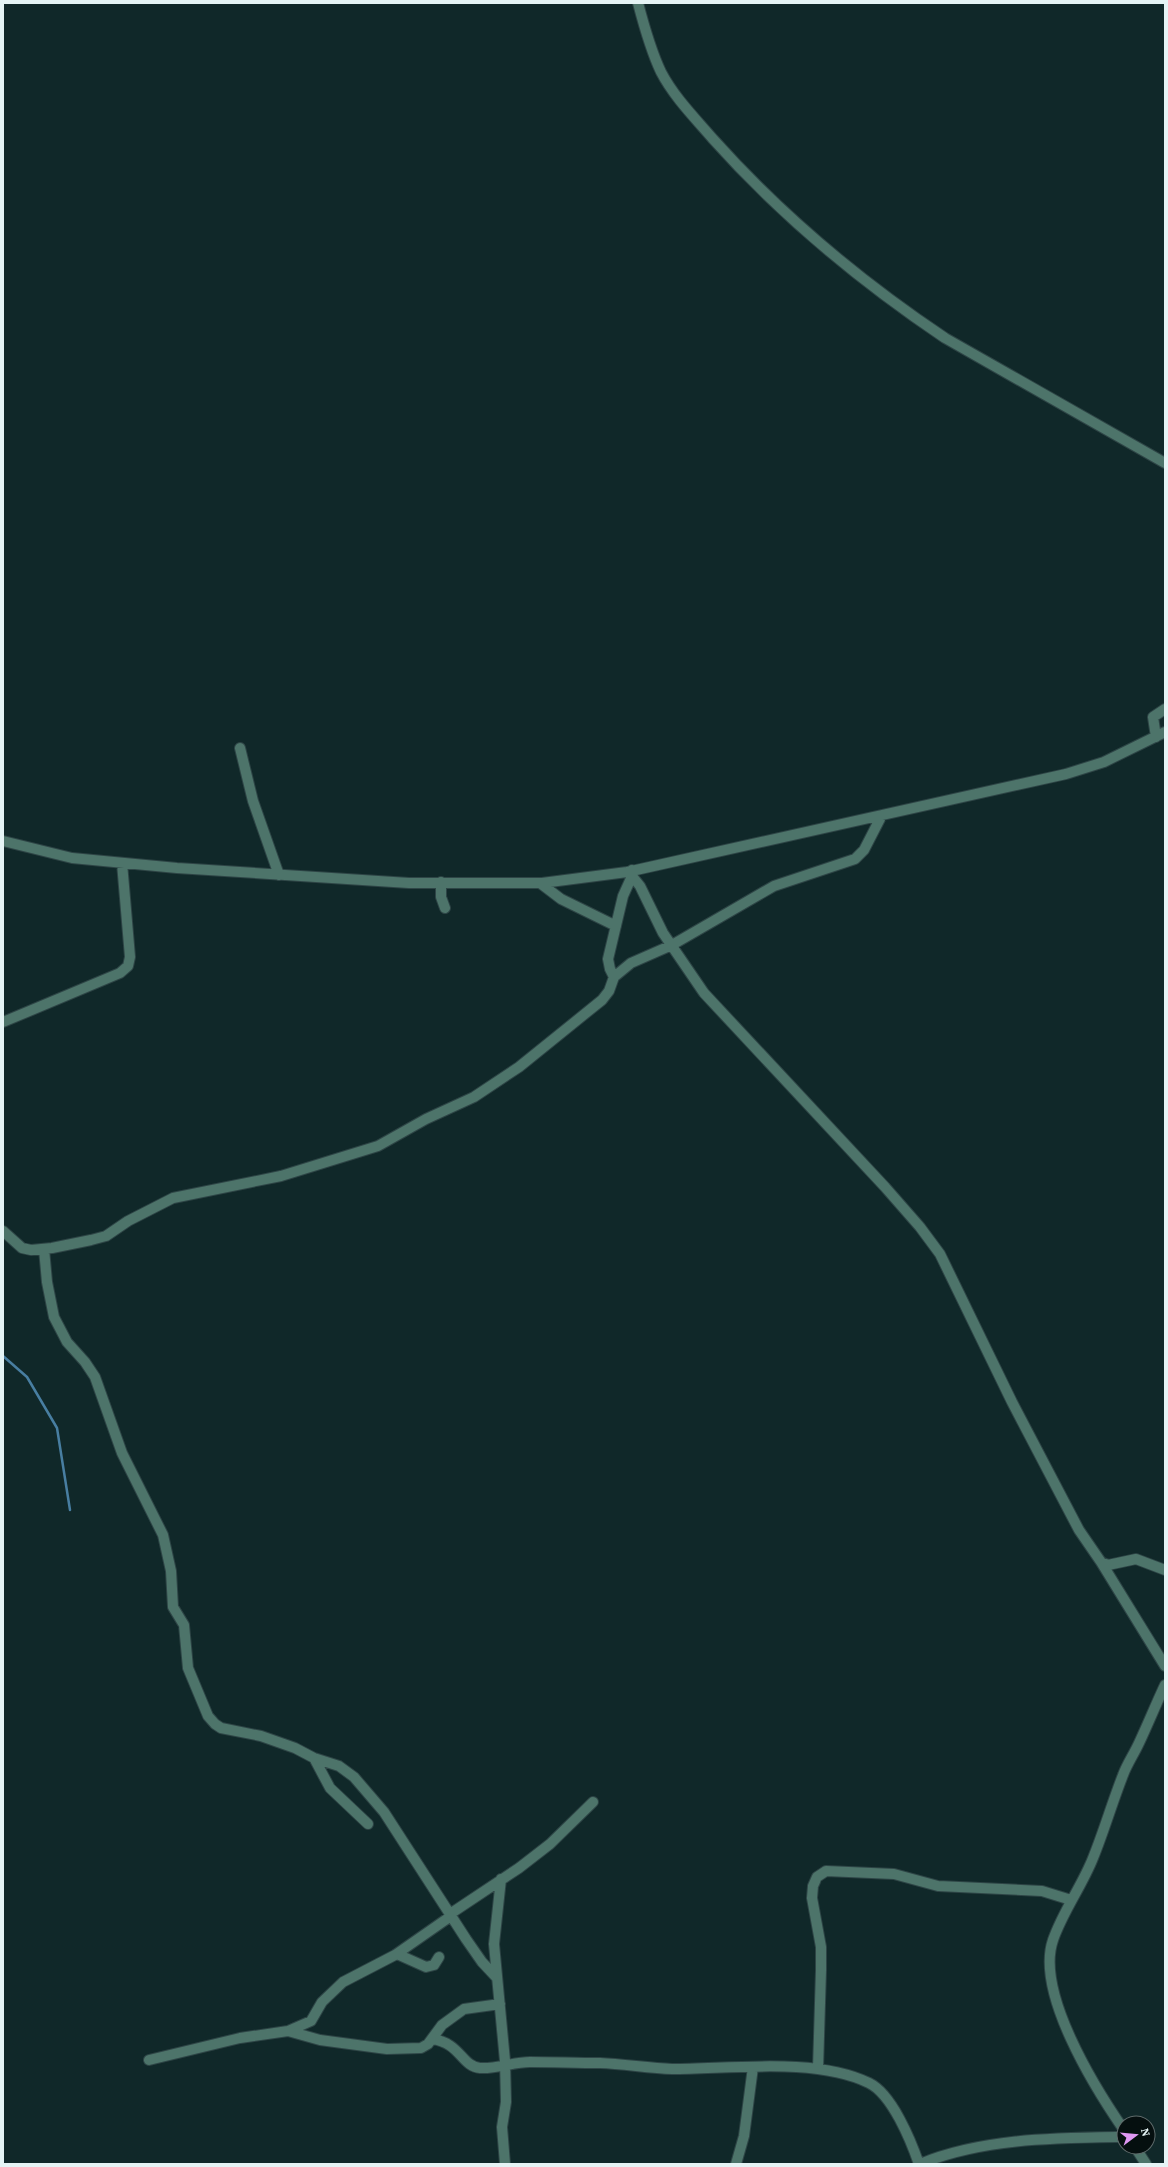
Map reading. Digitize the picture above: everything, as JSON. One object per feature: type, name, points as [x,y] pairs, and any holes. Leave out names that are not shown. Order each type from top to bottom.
[{"type":"street","points":[[638,3],[661,72],[672,90],[725,152],[802,228],[847,266],[910,315],[945,338],[1037,391],[1101,425],[1165,463]]},
{"type":"street","points":[[1156,736],[1153,717],[1165,709]]},
{"type":"street","points":[[3,842],[72,858],[279,875],[409,883],[540,883],[570,881],[632,873],[1066,774],[1104,762],[1165,732]]},
{"type":"street","points":[[240,748],[254,801],[279,875]]},
{"type":"street","points":[[3,1231],[22,1248],[31,1250],[44,1249],[106,1236],[128,1221],[173,1198],[301,1170],[361,1152],[392,1139],[426,1119],[464,1103],[519,1067],[602,1000],[609,991],[614,977],[631,963],[672,945],[774,886],[855,858],[864,850],[882,815]]},
{"type":"street","points":[[3,1022],[120,973],[128,966],[130,957],[122,863]]},
{"type":"street","points":[[614,977],[610,969],[608,959],[622,896],[632,873]]},
{"type":"street","points":[[632,873],[663,933],[704,993],[718,1010],[885,1187],[920,1227],[940,1254],[1012,1402],[1079,1530],[1101,1562],[1165,1666]]},
{"type":"street","points":[[441,882],[440,894],[445,908]]},
{"type":"street","points":[[540,883],[561,899],[616,926]]},
{"type":"street","points":[[44,1249],[47,1282],[54,1317],[67,1342],[85,1362],[95,1378],[122,1453],[162,1535],[171,1570],[173,1607],[184,1626],[188,1668],[208,1716],[221,1728],[261,1736],[295,1748],[314,1758],[339,1766],[354,1777],[369,1792],[392,1824],[482,1962],[498,1978]]},
{"type":"street","points":[[1101,1562],[1111,1565],[1136,1559],[1165,1570]]},
{"type":"street","points":[[1116,2119],[1100,2096],[1081,2061],[1055,1998],[1050,1975],[1050,1955],[1052,1940],[1092,1860],[1123,1774],[1165,1685]]},
{"type":"street","points":[[314,1758],[330,1788],[368,1824]]},
{"type":"street","points":[[149,2060],[240,2038],[288,2031],[311,2021],[322,2002],[343,1982],[397,1954],[501,1879],[519,1868],[550,1844],[593,1802]]},
{"type":"street","points":[[818,2069],[821,1962],[812,1898],[813,1886],[817,1877],[826,1871],[894,1874],[938,1886],[1042,1892],[1071,1900]]},
{"type":"street","points":[[501,1879],[494,1944],[505,2065],[506,2102],[502,2127],[505,2164]]},
{"type":"street","points":[[397,1954],[426,1967],[434,1965],[439,1957]]},
{"type":"street","points":[[288,2031],[320,2040],[387,2049],[421,2048],[432,2039],[442,2025],[464,2009],[500,2004]]},
{"type":"street","points":[[432,2039],[452,2045],[467,2063],[473,2067],[486,2068],[529,2062],[599,2063],[671,2068],[753,2067],[818,2069],[844,2074],[870,2083],[881,2092],[913,2147],[919,2164],[952,2152],[1024,2141],[1116,2136]]},
{"type":"street","points":[[736,2164],[744,2136],[753,2067]]},
{"type":"street","points":[[1140,2155],[1146,2164]]},
{"type":"waterway","points":[[3,1356],[27,1377],[57,1428],[70,1510]]}]
